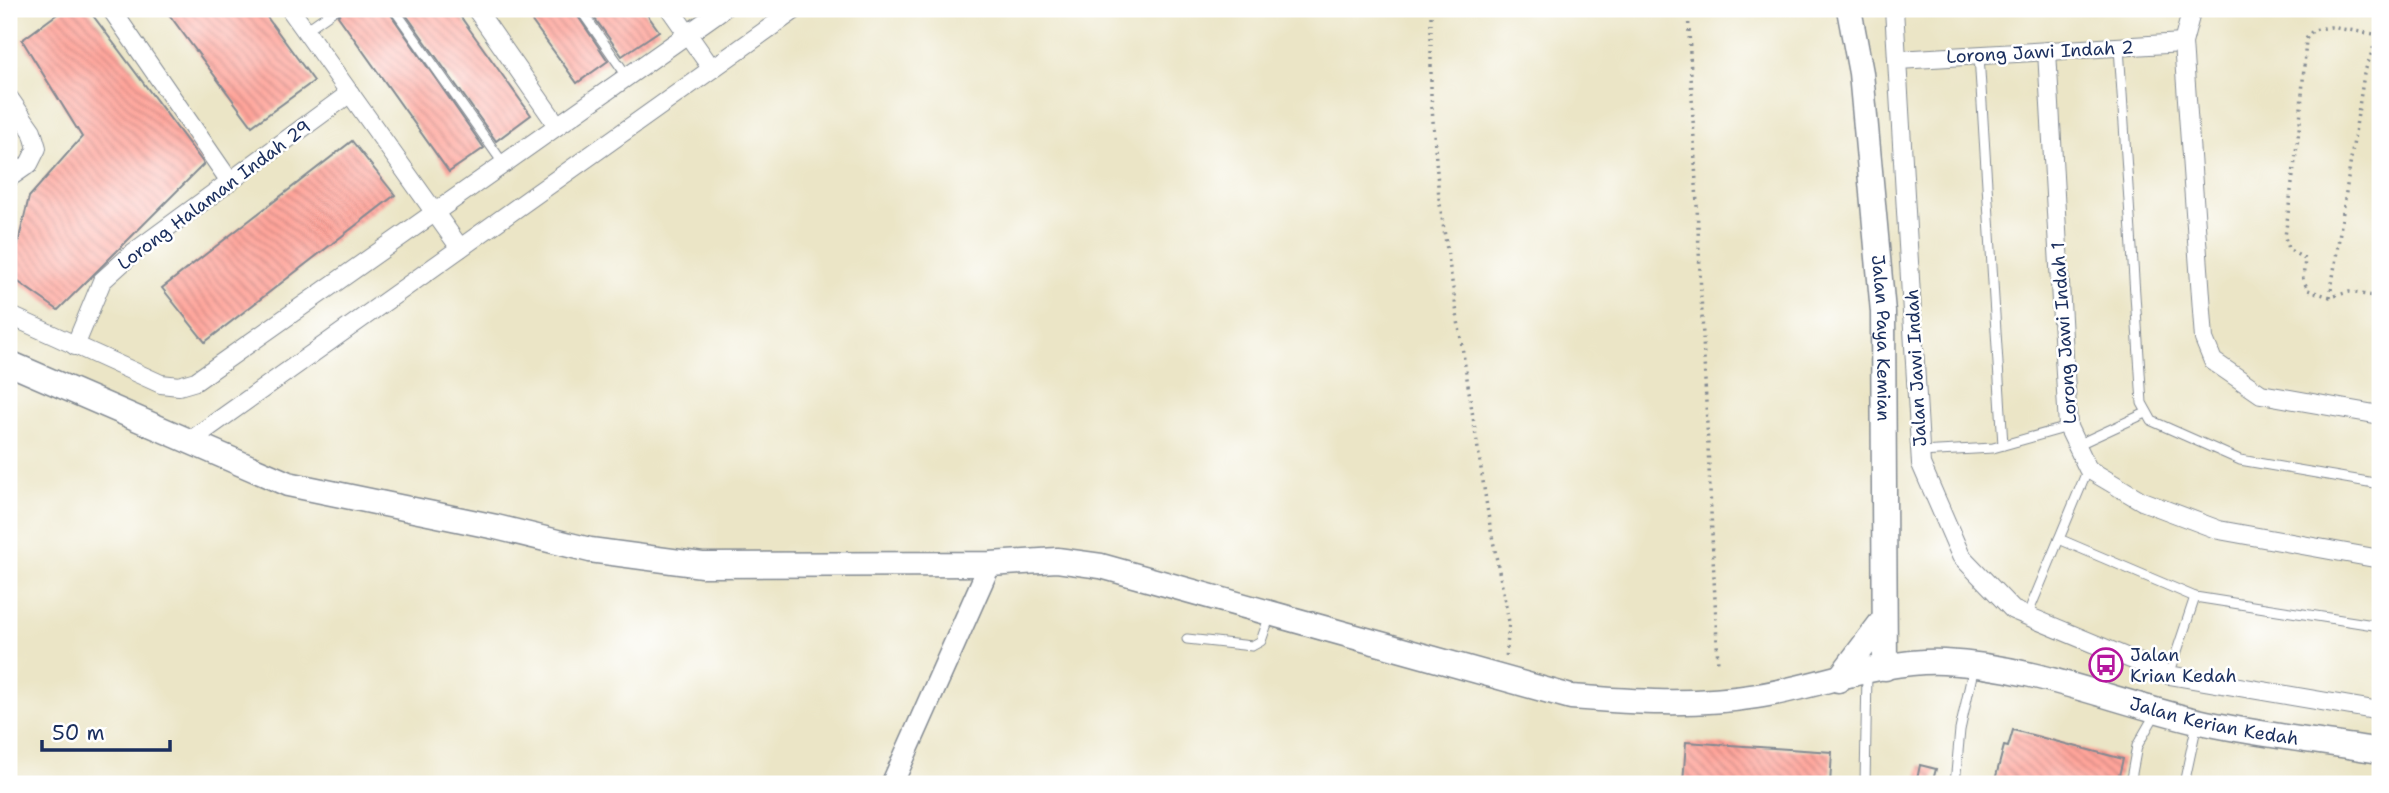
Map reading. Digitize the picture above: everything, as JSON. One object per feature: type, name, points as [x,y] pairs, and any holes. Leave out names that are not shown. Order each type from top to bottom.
[{"type":"main road","name":"Jalan Paya Kemian","points":[[1849,9],[1861,73],[1884,312],[1882,620],[1876,670]]},
{"type":"main road","name":"Jalan Kerian Kedah","points":[[9,363],[288,484],[636,558],[702,565],[990,564],[1057,560],[1101,566],[1571,697],[1635,703],[1755,696],[1876,670],[1941,662],[2014,669],[2198,721],[2380,751]]},
{"type":"main road","points":[[1838,680],[1882,620]]},
{"type":"street","points":[[111,9],[229,180]]},
{"type":"street","points":[[290,9],[460,248]]},
{"type":"street","points":[[477,9],[557,125]]},
{"type":"street","points":[[670,9],[712,68]]},
{"type":"street","points":[[9,315],[161,384],[180,386],[196,381],[723,9]]},
{"type":"street","points":[[191,440],[796,9]]},
{"type":"street","name":"Jalan Jawi Indah","points":[[1894,9],[1921,464],[1961,556],[2013,610],[2169,675],[2380,711]]},
{"type":"street","points":[[2192,9],[2183,43],[2204,339],[2214,361],[2261,394],[2380,415]]},
{"type":"street","name":"Lorong Jawi Indah 2","points":[[1898,60],[2183,43]]},
{"type":"street","name":"Lorong Jawi Indah 1","points":[[2046,51],[2068,427],[2088,469]]},
{"type":"street","name":"Lorong Halaman Indah 29","points":[[75,346],[102,281],[134,252],[350,93]]},
{"type":"street","points":[[9,98],[32,131],[37,148],[29,164],[9,178]]},
{"type":"street","points":[[2088,469],[2142,501],[2219,530],[2380,559]]},
{"type":"street","points":[[892,784],[990,564]]},
{"type":"lane","points":[[306,30],[336,9]]},
{"type":"lane","points":[[394,9],[503,163]]},
{"type":"lane","points":[[580,9],[628,76]]},
{"type":"lane","points":[[2119,47],[2142,403],[2146,413],[2151,421],[2239,460],[2380,484]]},
{"type":"lane","points":[[1979,55],[2003,445]]},
{"type":"lane","points":[[2077,445],[2146,413]]},
{"type":"lane","points":[[1920,452],[2003,445],[2068,427]]},
{"type":"lane","points":[[2028,616],[2088,469]]},
{"type":"lane","points":[[2059,539],[2195,597],[2380,626]]},
{"type":"lane","points":[[2169,675],[2195,597]]},
{"type":"lane","points":[[1187,639],[1252,646],[1261,641],[1271,613]]},
{"type":"lane","points":[[1955,784],[1961,730],[1974,665]]},
{"type":"lane","points":[[1865,784],[1876,670]]},
{"type":"lane","points":[[2130,784],[2137,746],[2158,709]]},
{"type":"lane","points":[[2184,784],[2198,721]]},
{"type":"path","points":[[1431,9],[1431,95],[1439,198],[1489,520],[1509,622],[1504,679]]},
{"type":"path","points":[[1688,9],[1718,665]]},
{"type":"path","points":[[2330,297],[2364,74],[2379,35],[2330,27],[2313,30],[2306,39],[2301,111],[2285,237],[2288,248],[2305,259],[2303,279],[2308,290],[2330,297],[2349,292],[2380,297]]},
{"type":"building","points":[[64,9],[88,9],[204,164],[58,310],[10,276],[29,197],[82,137],[22,40]]},
{"type":"building","points":[[165,9],[261,9],[314,81],[252,126]]},
{"type":"building","points":[[343,9],[387,9],[484,148],[449,172],[338,16]]},
{"type":"building","points":[[402,9],[455,9],[531,115],[496,141]]},
{"type":"building","points":[[523,9],[573,9],[608,61],[577,83]]},
{"type":"building","points":[[588,9],[643,9],[659,31],[622,56]]},
{"type":"building","points":[[352,141],[395,195],[205,342],[162,288]]},
{"type":"building","points":[[2013,730],[2123,759],[2117,784],[1994,784],[2004,746],[2008,747]]},
{"type":"building","points":[[1686,742],[1832,752],[1830,784],[1686,784],[1683,783]]},
{"type":"building","points":[[1920,765],[1936,769],[1932,784],[1916,784]]},
{"type":"place","name":"Jalan Krian Kedah","points":[[2106,665]]}]
